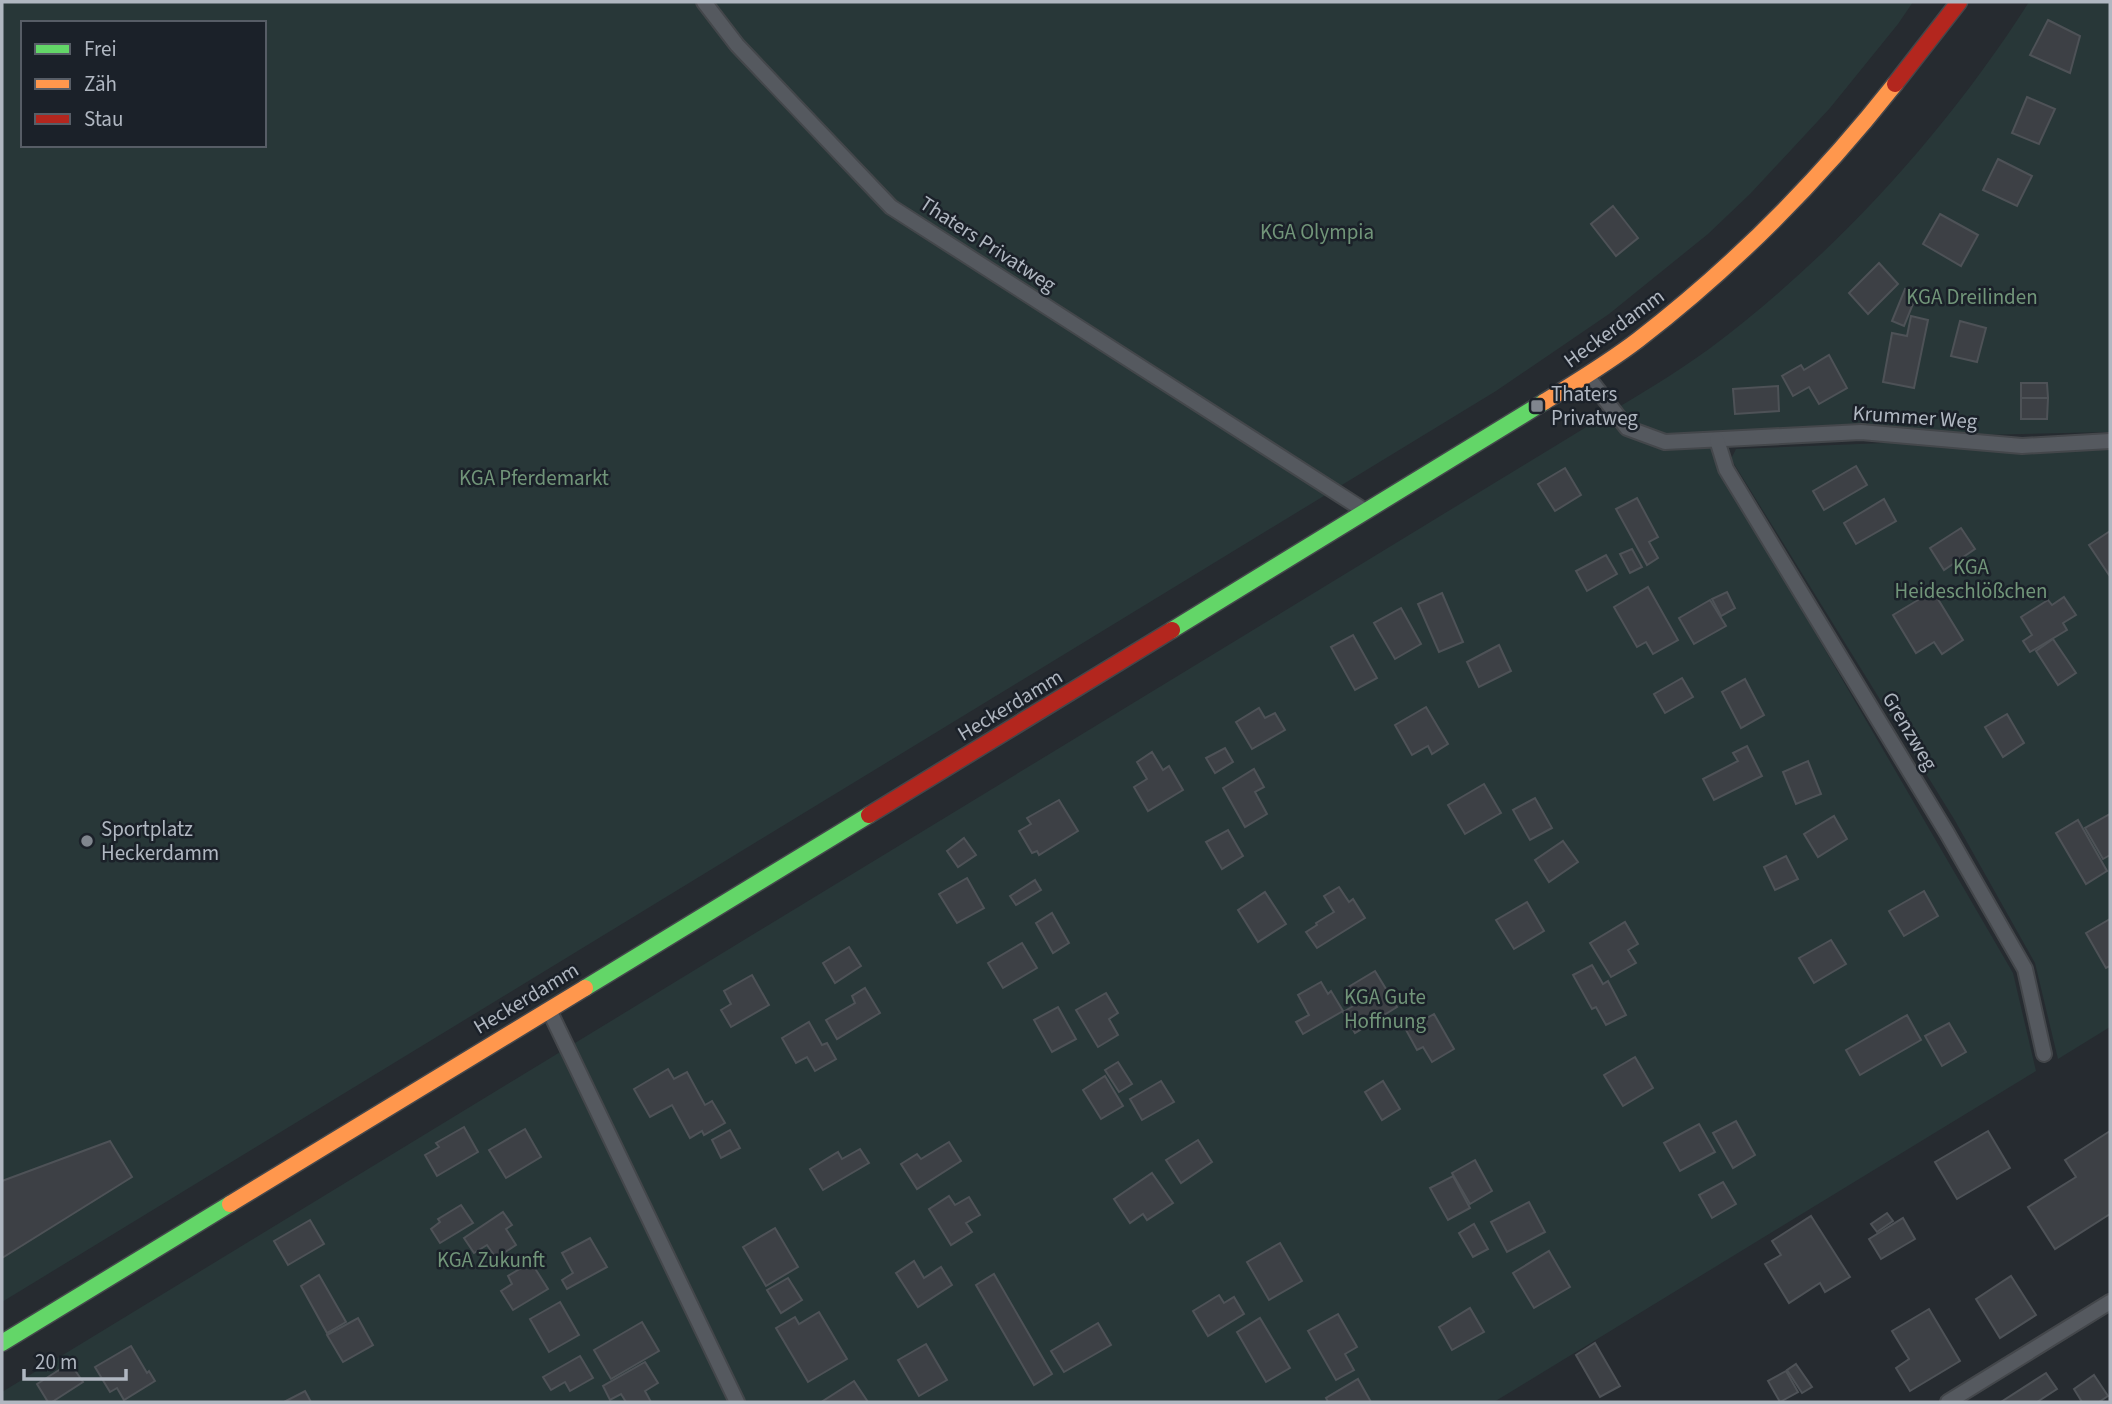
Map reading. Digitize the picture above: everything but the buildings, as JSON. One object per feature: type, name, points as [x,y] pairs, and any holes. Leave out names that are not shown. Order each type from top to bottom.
[{"type":"street","name":"Heckerdamm","points":[[2,1343],[1279,567],[1587,376],[1641,338],[1678,307],[1738,254],[1834,158],[1885,98],[1959,2]]},
{"type":"lane","name":"Thaters Privatweg","points":[[704,2],[737,45],[891,207],[1366,512]]},
{"type":"lane","name":"Krummer Weg","points":[[1587,376],[1627,428],[1665,442],[1861,432],[2022,446],[2110,441]]},
{"type":"lane","name":"Grenzweg","points":[[1717,440],[1726,469],[1940,821],[2025,969],[2044,1054]]},
{"type":"lane","points":[[548,1009],[737,1402]]},
{"type":"lane","points":[[1948,1402],[2110,1302]]},
{"type":"green space","name":"KGA Pferdemarkt","points":[[2,2],[1913,2],[1830,108],[1750,194],[1708,234],[1609,314],[1496,391],[2,1302]]},
{"type":"green space","name":"KGA Gute Hoffnung","points":[[2029,2],[2110,2],[2110,432],[1714,441],[1717,464],[2013,973],[2036,1071],[1494,1402],[2,1402],[2,1392],[1696,358],[1800,273],[1884,190],[1961,99]]},
{"type":"green space","name":"KGA Heideschlößchen","points":[[2110,434],[2110,1027],[2058,1059],[2035,963],[1954,819],[1731,459],[1736,449]]},
{"type":"traffic: fast","points":[[1172,630],[1544,402]]},
{"type":"traffic: fast","points":[[585,988],[869,815]]},
{"type":"traffic: fast","points":[[2,1343],[230,1204]]},
{"type":"traffic: slow","points":[[1544,402],[1627,348],[1674,312],[1742,252],[1837,154],[1895,84]]},
{"type":"traffic: slow","points":[[230,1204],[585,988]]},
{"type":"traffic: jam","points":[[1895,84],[1959,2]]},
{"type":"traffic: jam","points":[[869,815],[1172,630]]},
{"type":"place","name":"Thaters Privatweg","points":[[1537,406]]},
{"type":"place","name":"Sportplatz Heckerdamm","points":[[87,841]]},
{"type":"park label","name":"KGA Olympia","points":[[1317,232]]},
{"type":"park label","name":"KGA Dreilinden","points":[[1972,297]]},
{"type":"park label","name":"KGA Zukunft","points":[[491,1260]]}]
